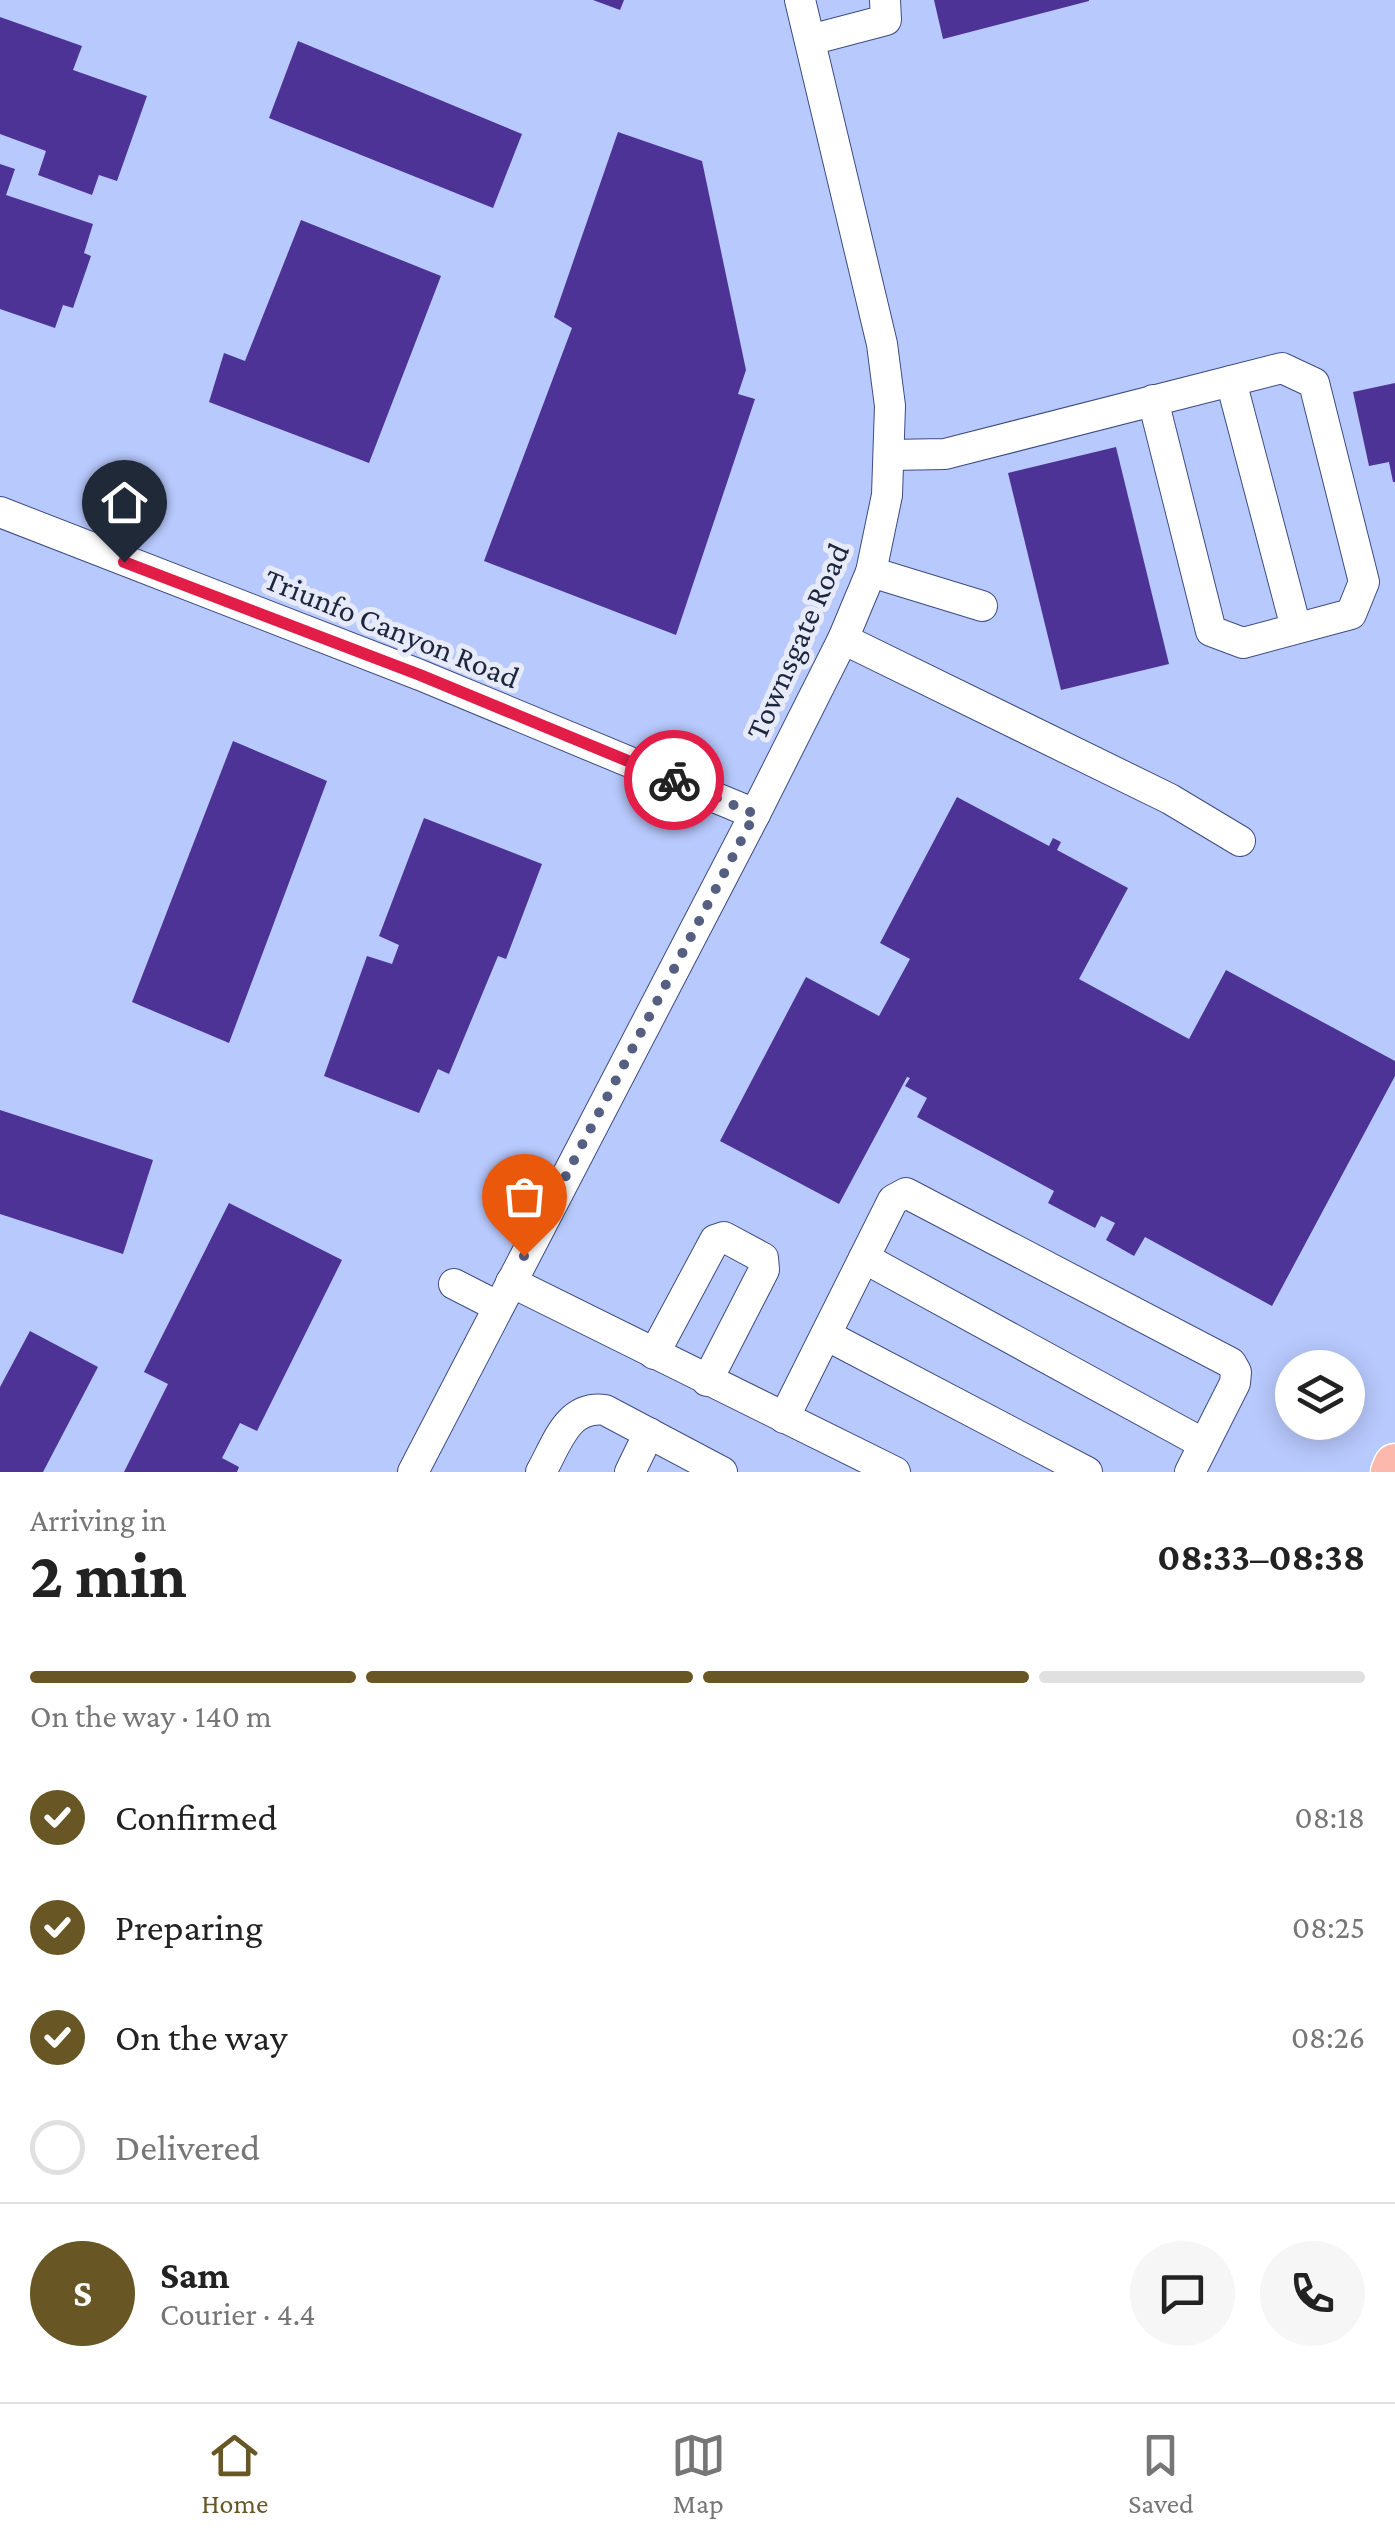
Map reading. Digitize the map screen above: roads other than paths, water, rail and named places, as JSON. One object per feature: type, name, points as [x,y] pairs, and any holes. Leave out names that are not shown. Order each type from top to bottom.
[{"type":"highway","points":[[1392,1472],[1395,1465]]},
{"type":"street","name":"Townsgate Road","points":[[413,1472],[755,814],[843,639],[871,572],[887,496],[890,406],[882,344],[800,0]]},
{"type":"street","points":[[810,40],[886,20],[885,0]]},
{"type":"street","points":[[890,454],[944,454],[1153,400],[1282,368],[1314,384],[1364,582],[1351,614],[1243,643],[1211,631],[1153,400]]},
{"type":"street","points":[[1230,381],[1296,628]]},
{"type":"street","name":"Triunfo Canyon Road","points":[[0,512],[420,675],[755,814]]},
{"type":"street","points":[[871,572],[982,606]]},
{"type":"street","points":[[843,639],[1170,800],[1240,841]]},
{"type":"street","points":[[784,1418],[894,1200],[906,1193],[1231,1363],[1236,1372],[1235,1384],[1190,1472]]},
{"type":"street","points":[[654,1354],[715,1240],[724,1237],[754,1251],[763,1258],[764,1270],[707,1380]]},
{"type":"street","points":[[864,1258],[1204,1444]]},
{"type":"street","points":[[454,1284],[504,1294],[654,1354],[895,1472]]},
{"type":"street","points":[[826,1335],[1087,1472]]},
{"type":"street","points":[[541,1472],[571,1418],[582,1411],[605,1410],[722,1472]]},
{"type":"street","points":[[630,1472],[649,1433]]}]
